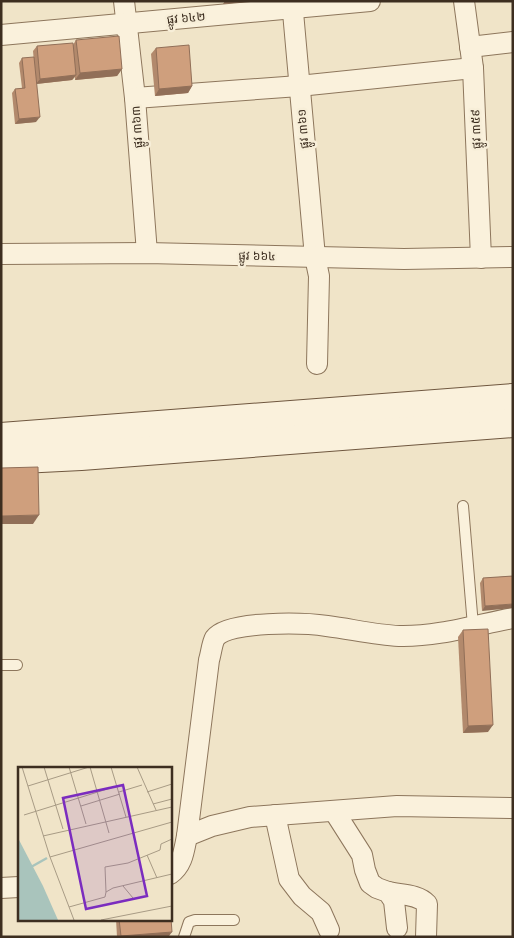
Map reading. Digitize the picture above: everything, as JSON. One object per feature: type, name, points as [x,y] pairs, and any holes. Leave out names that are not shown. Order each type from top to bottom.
[{"type":"main road","points":[[1,460],[81,456],[477,413],[513,398]]},
{"type":"main road","points":[[1,437],[477,413],[513,424]]},
{"type":"street","name":"ផ្លូវ ៣៦៣","points":[[124,1],[135,98],[146,253]]},
{"type":"street","name":"ផ្លូវ ៦៤២","points":[[1,35],[126,24],[292,5],[370,1]]},
{"type":"street","name":"ផ្លូវ ៣៥៩","points":[[464,1],[473,68],[481,258]]},
{"type":"street","name":"ផ្លូវ ៣៦១","points":[[292,5],[315,257],[319,276],[318,364]]},
{"type":"street","points":[[470,46],[513,42]]},
{"type":"street","points":[[135,98],[299,86],[473,68]]},
{"type":"street","name":"ផ្លូវ ៦៦៤","points":[[1,254],[146,253],[404,259],[513,257]]},
{"type":"street","points":[[171,873],[176,870],[181,861],[187,836],[209,660],[215,638],[226,630],[241,626],[272,624],[325,626],[370,634],[399,636],[430,634],[513,618]]},
{"type":"street","points":[[187,836],[212,826],[250,817],[397,806],[513,808]]},
{"type":"street","points":[[334,811],[362,855],[364,870],[370,883],[388,892],[423,900],[427,904],[426,937]]},
{"type":"street","points":[[275,815],[289,879],[302,896],[322,912],[329,930]]},
{"type":"street","points":[[1,888],[18,887]]},
{"type":"street","points":[[388,892],[394,901],[397,928]]},
{"type":"lane","points":[[463,506],[473,626]]},
{"type":"lane","points":[[1,665],[16,665]]},
{"type":"lane","points":[[184,937],[189,922],[195,920],[234,920]]},
{"type":"building","points":[[119,36],[122,69],[80,73],[76,40]]},
{"type":"building","points":[[73,43],[76,75],[40,79],[37,46]]},
{"type":"building","points":[[189,45],[192,86],[159,89],[156,48]]},
{"type":"building","points":[[34,57],[40,117],[19,119],[15,89],[25,88],[22,58]]},
{"type":"building","points":[[38,467],[39,515],[1,516],[1,468]]},
{"type":"building","points":[[513,576],[513,604],[485,606],[483,578]]},
{"type":"building","points":[[488,629],[493,725],[468,726],[463,630]]},
{"type":"building","points":[[171,918],[172,932],[121,936],[119,920]]}]
